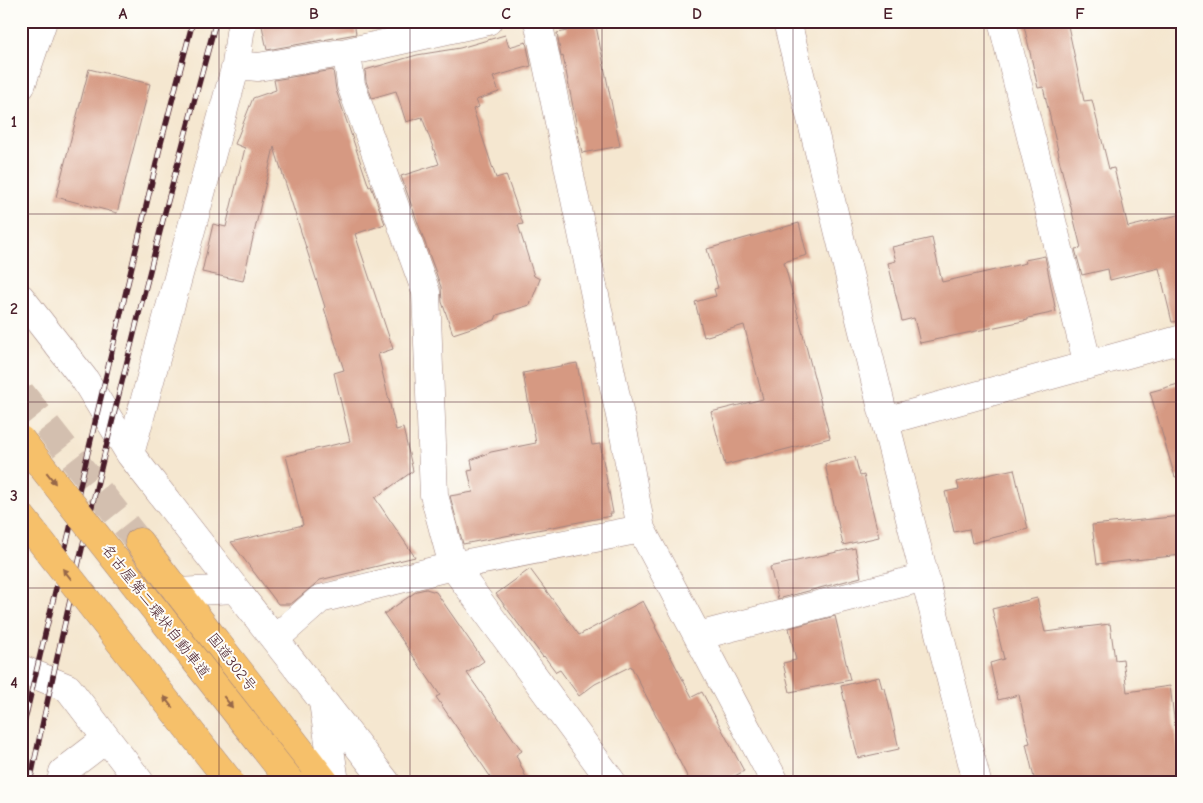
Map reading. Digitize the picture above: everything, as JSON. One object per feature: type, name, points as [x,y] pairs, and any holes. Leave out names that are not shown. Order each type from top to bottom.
[{"type":"highway","name":"名古屋第二環状自動車道","points":[[21,440],[290,782]]},
{"type":"highway","points":[[21,516],[230,782]]},
{"type":"highway","name":"国道302号","points":[[139,542],[325,782]]},
{"type":"street","points":[[21,55],[43,21]]},
{"type":"street","points":[[21,86],[43,21]]},
{"type":"street","points":[[130,454],[236,65],[243,21]]},
{"type":"street","points":[[236,65],[258,66],[347,52],[488,21]]},
{"type":"street","points":[[538,21],[625,440],[641,529],[774,782]]},
{"type":"street","points":[[787,21],[977,782]]},
{"type":"street","points":[[1002,21],[1088,365]]},
{"type":"street","points":[[347,52],[351,85],[426,292],[434,495],[453,566],[612,782]]},
{"type":"street","points":[[21,298],[84,380],[130,454],[386,782]]},
{"type":"street","points":[[886,421],[1182,339]]},
{"type":"street","points":[[275,639],[320,599],[453,566],[641,529]]},
{"type":"street","points":[[698,636],[925,577]]},
{"type":"street","points":[[178,592],[236,588]]},
{"type":"street","points":[[21,669],[68,688],[140,782]]},
{"type":"street","points":[[322,701],[335,782]]},
{"type":"street","points":[[62,782],[63,772],[106,739]]},
{"type":"building","points":[[261,21],[354,21],[356,34],[267,50]]},
{"type":"building","points":[[565,21],[595,21],[620,146],[582,153],[557,33],[567,31]]},
{"type":"building","points":[[1023,21],[1067,21],[1084,101],[1092,100],[1109,169],[1114,168],[1128,227],[1182,214],[1182,321],[1172,322],[1159,268],[1110,280],[1108,269],[1082,275],[1075,249],[1081,248],[1043,87],[1038,88]]},
{"type":"building","points":[[505,35],[509,47],[526,42],[531,66],[493,77],[499,92],[476,100],[479,107],[473,109],[496,178],[506,175],[523,224],[518,225],[534,276],[540,279],[530,305],[497,315],[495,320],[453,334],[442,302],[441,287],[401,176],[439,164],[422,117],[406,122],[396,91],[372,98],[366,81],[365,70],[417,55],[460,48]]},
{"type":"building","points":[[89,69],[150,84],[117,213],[56,197]]},
{"type":"building","points":[[333,70],[336,90],[369,187],[371,186],[385,224],[355,234],[393,349],[378,354],[396,430],[403,428],[413,471],[375,498],[415,557],[320,580],[291,604],[278,604],[231,542],[303,525],[286,456],[350,441],[334,373],[344,370],[274,147],[243,281],[202,272],[213,224],[226,227],[245,148],[235,144],[253,98],[276,90],[274,80]]},
{"type":"building","points":[[799,223],[807,255],[784,262],[830,438],[725,465],[711,412],[763,399],[744,325],[704,337],[695,302],[716,296],[714,289],[718,288],[707,249]]},
{"type":"building","points":[[932,238],[942,282],[1026,263],[1025,260],[1045,256],[1056,312],[1028,318],[1028,320],[920,343],[914,318],[902,321],[888,263],[896,261],[892,247]]},
{"type":"building","points":[[577,363],[592,445],[600,444],[613,513],[610,513],[611,516],[463,544],[450,496],[473,492],[468,471],[473,470],[471,460],[491,452],[536,443],[523,373]]},
{"type":"building","points":[[1182,383],[1182,476],[1175,477],[1150,392]]},
{"type":"building","points":[[855,457],[860,476],[864,475],[879,537],[843,545],[825,464]]},
{"type":"building","points":[[1014,469],[1028,529],[972,543],[969,529],[954,532],[945,492],[959,489],[957,482]]},
{"type":"building","points":[[1182,516],[1182,555],[1097,564],[1092,525]]},
{"type":"building","points":[[855,548],[861,577],[778,599],[770,567]]},
{"type":"building","points":[[530,569],[579,635],[643,601],[692,697],[702,692],[744,771],[724,782],[690,782],[631,666],[595,684],[579,696],[560,670],[556,672],[543,657],[496,594]]},
{"type":"building","points":[[426,589],[436,592],[484,661],[467,673],[522,751],[516,755],[528,782],[494,782],[436,697],[440,695],[384,614],[417,591]]},
{"type":"building","points":[[1037,598],[1045,632],[1110,624],[1115,660],[1123,659],[1127,692],[1170,686],[1182,782],[1035,782],[1026,744],[1030,743],[1019,695],[998,700],[990,663],[1004,659],[992,609]]},
{"type":"building","points":[[835,616],[850,680],[790,692],[783,663],[796,660],[789,628]]},
{"type":"building","points":[[879,677],[882,688],[885,688],[899,749],[858,758],[841,686]]},
{"type":"tunnel","points":[[21,393],[139,542]]},
{"type":"railway","points":[[21,736],[161,143],[193,21]]},
{"type":"railway","points":[[30,782],[117,400],[165,210],[216,21]]}]
